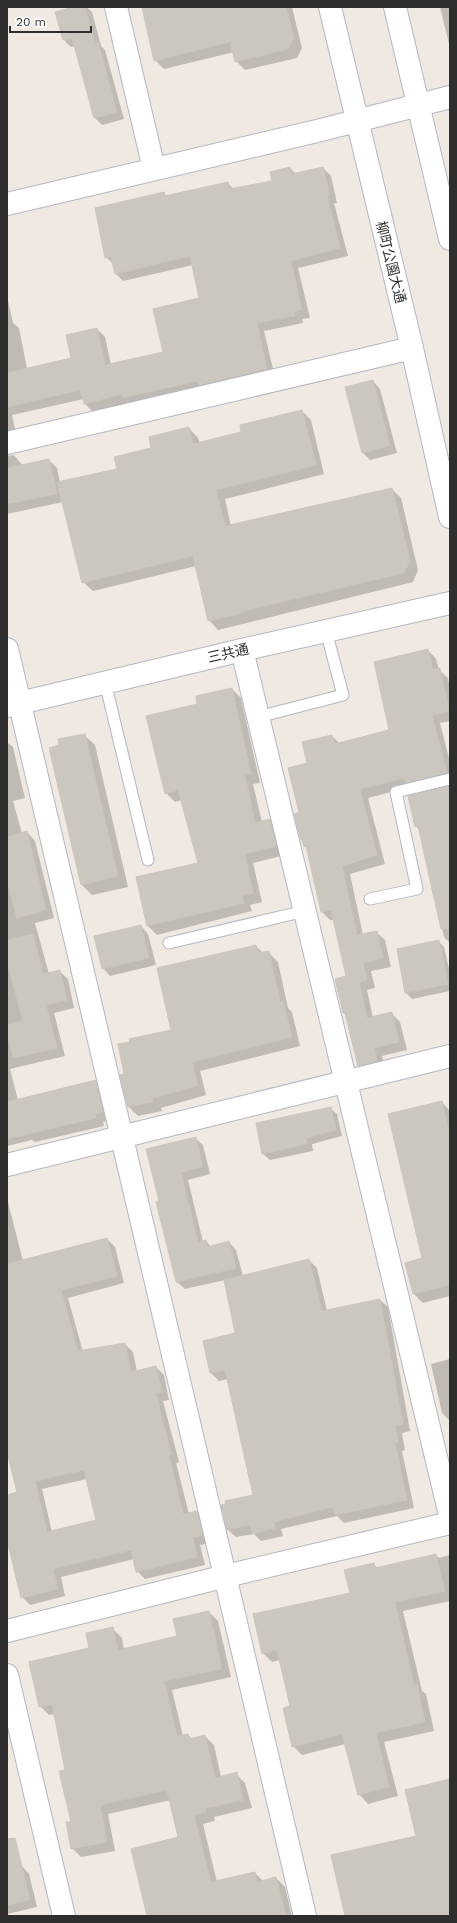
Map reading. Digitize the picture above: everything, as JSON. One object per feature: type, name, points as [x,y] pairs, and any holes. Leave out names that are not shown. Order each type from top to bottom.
[{"type":"street","points":[[116,7],[154,169]]},
{"type":"street","name":"柳町公園大通","points":[[330,7],[412,348],[450,516]]},
{"type":"street","points":[[395,7],[450,239]]},
{"type":"street","points":[[7,204],[357,121],[450,97]]},
{"type":"street","points":[[7,443],[412,348]]},
{"type":"street","name":"三共通","points":[[14,705],[105,682],[450,603]]},
{"type":"street","points":[[7,649],[14,705],[122,1136],[305,1916]]},
{"type":"street","points":[[242,650],[347,1081],[450,1515]]},
{"type":"street","points":[[7,1165],[450,1056]]},
{"type":"street","points":[[7,1631],[226,1576],[450,1523]]},
{"type":"street","points":[[7,1675],[64,1916]]},
{"type":"lane","points":[[258,717],[343,695],[326,631]]},
{"type":"lane","points":[[105,682],[148,860]]},
{"type":"lane","points":[[370,899],[417,890],[396,792],[450,779]]},
{"type":"lane","points":[[169,943],[305,911]]},
{"type":"building","points":[[73,7],[85,7],[95,43],[98,42],[117,112],[94,118],[72,38],[63,40],[55,12]]},
{"type":"building","points":[[142,7],[286,7],[294,38],[288,49],[235,62],[230,42],[154,61]]},
{"type":"building","points":[[290,167],[292,174],[323,167],[330,195],[327,195],[340,248],[291,261],[302,310],[294,312],[295,316],[257,323],[267,369],[199,385],[198,381],[122,398],[122,394],[84,404],[80,390],[7,407],[7,373],[71,358],[66,335],[97,328],[105,365],[163,352],[153,309],[199,298],[190,256],[115,274],[111,257],[105,258],[95,208],[164,192],[165,196],[228,182],[229,189],[272,181],[270,172]]},
{"type":"building","points":[[373,380],[390,446],[362,453],[345,387]]},
{"type":"building","points":[[302,410],[316,465],[216,490],[225,526],[392,488],[410,561],[404,573],[243,611],[243,613],[208,621],[193,556],[82,583],[57,482],[117,469],[114,457],[151,448],[149,437],[189,427],[193,444],[241,432],[240,425]]},
{"type":"building","points":[[49,459],[57,494],[7,504],[7,468]]},
{"type":"building","points":[[428,649],[433,670],[440,668],[449,711],[432,715],[447,773],[405,783],[404,778],[360,789],[377,855],[342,866],[357,935],[377,931],[383,958],[363,963],[367,980],[359,982],[367,1018],[392,1012],[399,1042],[374,1048],[377,1061],[358,1066],[335,979],[346,976],[331,910],[321,912],[306,846],[304,847],[301,840],[294,814],[299,812],[288,768],[307,763],[302,742],[332,735],[335,744],[389,730],[374,662]]},
{"type":"building","points":[[232,688],[251,774],[245,775],[255,823],[270,819],[276,846],[245,854],[253,893],[242,896],[244,903],[147,926],[136,877],[198,863],[178,790],[165,794],[146,716],[197,704],[196,696]]},
{"type":"building","points":[[85,734],[118,876],[81,885],[49,748],[59,745],[58,739]]},
{"type":"building","points":[[450,786],[450,928],[441,929],[418,826],[415,827],[408,796]]},
{"type":"building","points":[[27,831],[46,910],[17,918],[7,882],[7,837]]},
{"type":"building","points":[[141,925],[149,958],[102,969],[94,936]]},
{"type":"building","points":[[33,934],[43,974],[60,970],[67,1000],[46,1005],[57,1048],[13,1058],[7,1033],[7,1025],[23,1021],[7,962],[7,940]]},
{"type":"building","points":[[439,940],[448,984],[405,993],[397,949]]},
{"type":"building","points":[[256,945],[258,953],[269,951],[280,1002],[283,1001],[292,1037],[192,1062],[198,1086],[152,1098],[153,1102],[128,1107],[120,1075],[124,1074],[118,1044],[130,1042],[129,1039],[171,1030],[157,968]]},
{"type":"building","points":[[96,1080],[103,1112],[95,1114],[96,1118],[7,1139],[7,1102]]},
{"type":"building","points":[[442,1101],[450,1136],[450,1285],[413,1294],[405,1263],[422,1258],[388,1114]]},
{"type":"building","points":[[331,1107],[336,1130],[306,1138],[307,1144],[262,1154],[256,1123]]},
{"type":"building","points":[[196,1137],[203,1167],[181,1172],[198,1242],[206,1240],[207,1247],[229,1241],[236,1268],[176,1282],[156,1202],[159,1201],[146,1149]]},
{"type":"building","points":[[107,1238],[117,1276],[61,1290],[78,1351],[125,1343],[131,1372],[156,1366],[162,1392],[156,1393],[171,1454],[169,1455],[183,1514],[197,1511],[203,1535],[193,1537],[197,1557],[136,1572],[131,1550],[53,1569],[58,1589],[21,1598],[7,1540],[7,1495],[17,1492],[7,1452],[7,1264]],"holes":[[[84,1470],[96,1520],[47,1532],[35,1481]]]},
{"type":"building","points":[[309,1259],[322,1311],[380,1299],[403,1424],[395,1425],[398,1442],[395,1443],[407,1500],[335,1515],[333,1507],[274,1522],[275,1528],[252,1534],[250,1525],[227,1530],[221,1505],[226,1504],[225,1501],[253,1495],[225,1370],[210,1373],[203,1341],[235,1333],[224,1280]]},
{"type":"building","points":[[436,1554],[445,1591],[395,1602],[414,1685],[417,1684],[425,1722],[376,1733],[389,1787],[358,1795],[342,1734],[292,1747],[283,1708],[290,1706],[277,1650],[262,1654],[253,1614],[350,1593],[344,1570],[374,1563],[375,1568]]},
{"type":"building","points":[[209,1611],[222,1669],[164,1681],[177,1736],[188,1734],[190,1739],[205,1735],[215,1778],[237,1772],[243,1800],[206,1808],[206,1812],[194,1815],[211,1882],[255,1872],[257,1882],[276,1877],[286,1916],[147,1916],[131,1849],[178,1837],[167,1790],[100,1805],[107,1842],[71,1849],[66,1822],[71,1822],[59,1771],[65,1770],[52,1704],[39,1707],[29,1662],[89,1648],[86,1633],[113,1627],[118,1650],[177,1636],[173,1619]]},
{"type":"building","points":[[450,1779],[450,1916],[345,1916],[331,1855],[416,1836],[405,1790]]},
{"type":"building","points":[[15,1838],[30,1900],[7,1905],[7,1839]]}]
